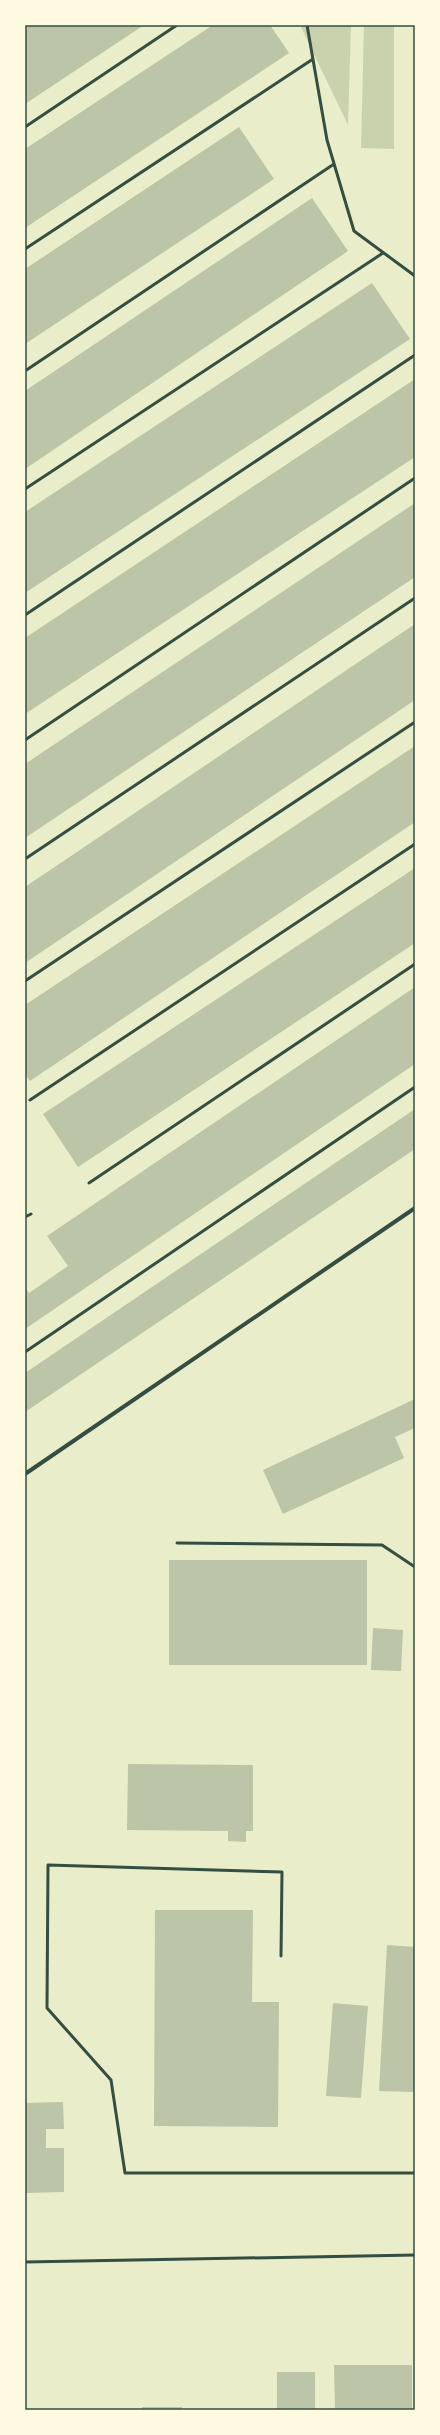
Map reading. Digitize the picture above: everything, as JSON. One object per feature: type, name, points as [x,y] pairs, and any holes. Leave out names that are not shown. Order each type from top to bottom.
[{"type":"street","points":[[25,1474],[415,1208]]},
{"type":"lane","points":[[25,127],[177,25]]},
{"type":"lane","points":[[307,25],[327,140],[354,231],[415,276]]},
{"type":"lane","points":[[25,249],[313,59]]},
{"type":"lane","points":[[25,371],[334,164]]},
{"type":"lane","points":[[25,490],[383,253]]},
{"type":"lane","points":[[25,615],[415,355]]},
{"type":"lane","points":[[25,740],[415,478]]},
{"type":"lane","points":[[25,859],[415,598]]},
{"type":"lane","points":[[25,981],[415,722]]},
{"type":"lane","points":[[30,1100],[415,844]]},
{"type":"lane","points":[[89,1184],[415,964]]},
{"type":"lane","points":[[25,1352],[415,1087]]},
{"type":"lane","points":[[25,1218],[31,1214]]},
{"type":"lane","points":[[177,1543],[382,1545],[415,1567]]},
{"type":"lane","points":[[281,1956],[282,1872],[48,1865],[46,2008],[111,2080],[125,2173],[415,2174]]},
{"type":"lane","points":[[25,2262],[415,2254]]},
{"type":"green space","points":[[300,25],[351,25],[348,125]]},
{"type":"green space","points":[[364,25],[394,25],[394,149],[361,148]]},
{"type":"building","points":[[28,25],[144,25],[25,104],[25,27]]},
{"type":"building","points":[[213,25],[270,25],[289,53],[25,228],[25,149]]},
{"type":"building","points":[[239,127],[274,179],[25,344],[25,269]]},
{"type":"building","points":[[312,198],[348,251],[25,469],[25,391]]},
{"type":"building","points":[[372,283],[410,339],[25,593],[25,512]]},
{"type":"building","points":[[415,379],[415,457],[25,714],[25,638]]},
{"type":"building","points":[[415,503],[415,577],[25,838],[25,764]]},
{"type":"building","points":[[415,624],[415,700],[25,963],[25,887]]},
{"type":"building","points":[[415,746],[415,822],[30,1081],[25,1074],[25,1005]]},
{"type":"building","points":[[415,868],[415,943],[78,1167],[43,1114]]},
{"type":"building","points":[[415,987],[415,1064],[25,1329],[25,1288],[29,1293],[68,1266],[47,1236]]},
{"type":"building","points":[[415,1109],[415,1149],[25,1412],[25,1373]]},
{"type":"building","points":[[415,1399],[415,1428],[395,1437],[404,1458],[283,1514],[263,1470]]},
{"type":"building","points":[[169,1560],[367,1560],[367,1665],[169,1665]]},
{"type":"building","points":[[373,1628],[403,1630],[401,1671],[371,1670]]},
{"type":"building","points":[[128,1764],[253,1765],[253,1831],[246,1831],[246,1842],[228,1841],[228,1831],[127,1830]]},
{"type":"building","points":[[155,1910],[253,1910],[252,2002],[279,2002],[278,2127],[154,2126]]},
{"type":"building","points":[[387,1945],[415,1947],[415,2092],[379,2091]]},
{"type":"building","points":[[333,2003],[368,2006],[361,2098],[326,2096]]},
{"type":"building","points":[[63,2102],[64,2129],[46,2129],[46,2148],[64,2148],[64,2192],[25,2193],[25,2103]]},
{"type":"building","points":[[334,2365],[412,2365],[412,2410],[335,2410]]},
{"type":"building","points":[[277,2372],[315,2372],[315,2410],[277,2410]]},
{"type":"building","points":[[142,2407],[182,2407],[182,2410],[142,2410]]}]
